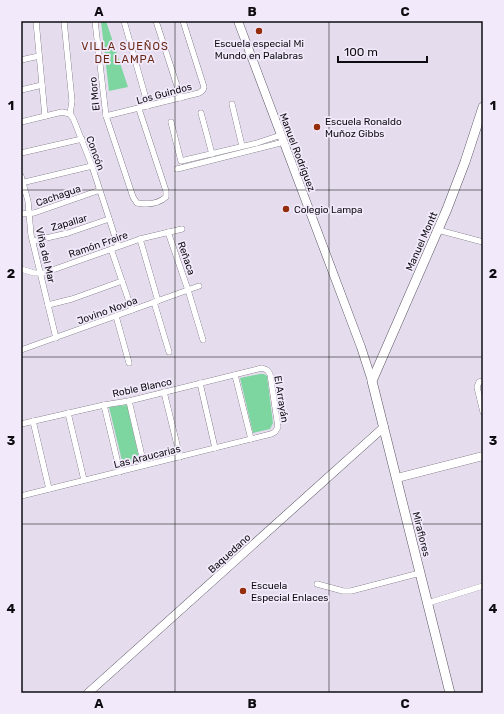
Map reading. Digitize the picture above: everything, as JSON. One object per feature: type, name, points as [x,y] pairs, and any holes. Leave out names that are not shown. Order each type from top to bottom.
[{"type":"main road","name":"Manuel Montt","points":[[372,381],[460,176],[483,107]]},
{"type":"main road","name":"Miraflores","points":[[372,381],[450,693]]},
{"type":"street","points":[[36,21],[45,116]]},
{"type":"street","points":[[21,122],[62,112],[70,114],[72,101],[64,21]]},
{"type":"street","name":"El Moro","points":[[95,21],[106,116],[133,197],[137,203],[145,204],[161,201],[166,197],[166,191],[139,109]]},
{"type":"street","points":[[124,21],[148,106]]},
{"type":"street","points":[[156,21],[181,98]]},
{"type":"street","name":"Los Guindos","points":[[106,116],[181,98],[199,93],[203,90],[204,86],[183,21]]},
{"type":"street","name":"Manuel Rodríguez","points":[[238,21],[361,346],[372,381]]},
{"type":"street","points":[[21,60],[39,56]]},
{"type":"street","points":[[21,90],[42,85]]},
{"type":"street","points":[[232,104],[242,146]]},
{"type":"street","points":[[201,113],[212,154]]},
{"type":"street","name":"Concón","points":[[70,114],[74,120],[92,166],[118,246]]},
{"type":"street","points":[[171,122],[181,161],[282,138]]},
{"type":"street","points":[[177,169],[282,138]]},
{"type":"street","points":[[21,153],[82,139]]},
{"type":"street","points":[[22,180],[92,166]]},
{"type":"street","name":"Viña del Mar","points":[[22,180],[28,201],[30,229],[56,338]]},
{"type":"street","name":"Cachagua","points":[[21,214],[34,213],[100,190]]},
{"type":"street","name":"Zapallar","points":[[33,241],[109,219]]},
{"type":"street","name":"Ramón Freire","points":[[40,273],[140,239],[182,229]]},
{"type":"street","points":[[438,230],[483,242]]},
{"type":"street","name":"Reñaca","points":[[168,232],[188,290],[202,340]]},
{"type":"street","points":[[140,239],[169,352]]},
{"type":"street","points":[[111,249],[132,310]]},
{"type":"street","points":[[21,269],[40,273]]},
{"type":"street","points":[[48,305],[72,299],[122,281]]},
{"type":"street","name":"Jovino Novoa","points":[[21,350],[199,286]]},
{"type":"street","points":[[116,316],[129,362]]},
{"type":"street","name":"Roble Blanco","points":[[21,424],[128,401],[260,369],[267,370]]},
{"type":"street","name":"El Arrayán","points":[[267,370],[270,376],[278,425],[277,431]]},
{"type":"street","points":[[235,375],[251,439]]},
{"type":"street","points":[[483,381],[479,382],[478,387],[483,412]]},
{"type":"street","points":[[200,384],[215,448]]},
{"type":"street","points":[[164,392],[180,457]]},
{"type":"street","points":[[128,401],[144,466]]},
{"type":"street","points":[[104,405],[120,472]]},
{"type":"street","points":[[68,413],[84,480]]},
{"type":"street","points":[[33,421],[49,489]]},
{"type":"street","name":"Baquedano","points":[[88,693],[384,427]]},
{"type":"street","name":"Las Araucarias","points":[[21,496],[273,434],[277,431]]},
{"type":"street","points":[[397,478],[483,456]]},
{"type":"street","points":[[317,584],[343,591],[351,591],[420,573]]},
{"type":"street","points":[[428,603],[483,586]]},
{"type":"green space","points":[[101,21],[106,21],[128,87],[109,91]]},
{"type":"green space","points":[[260,374],[267,376],[273,423],[270,429],[253,433],[240,378]]},
{"type":"green space","points":[[127,405],[140,462],[123,465],[109,407]]},
{"type":"place","name":"Escuela especial Mi Mundo en Palabras","points":[[259,31]]},
{"type":"place","name":"Escuela Ronaldo Muñoz Gibbs","points":[[317,127]]},
{"type":"place","name":"Colegio Lampa","points":[[286,209]]},
{"type":"place","name":"Escuela Especial Enlaces","points":[[243,591]]},
{"type":"district","name":"VILLA SUEÑOS DE LAMPA","points":[[125,52]]}]
